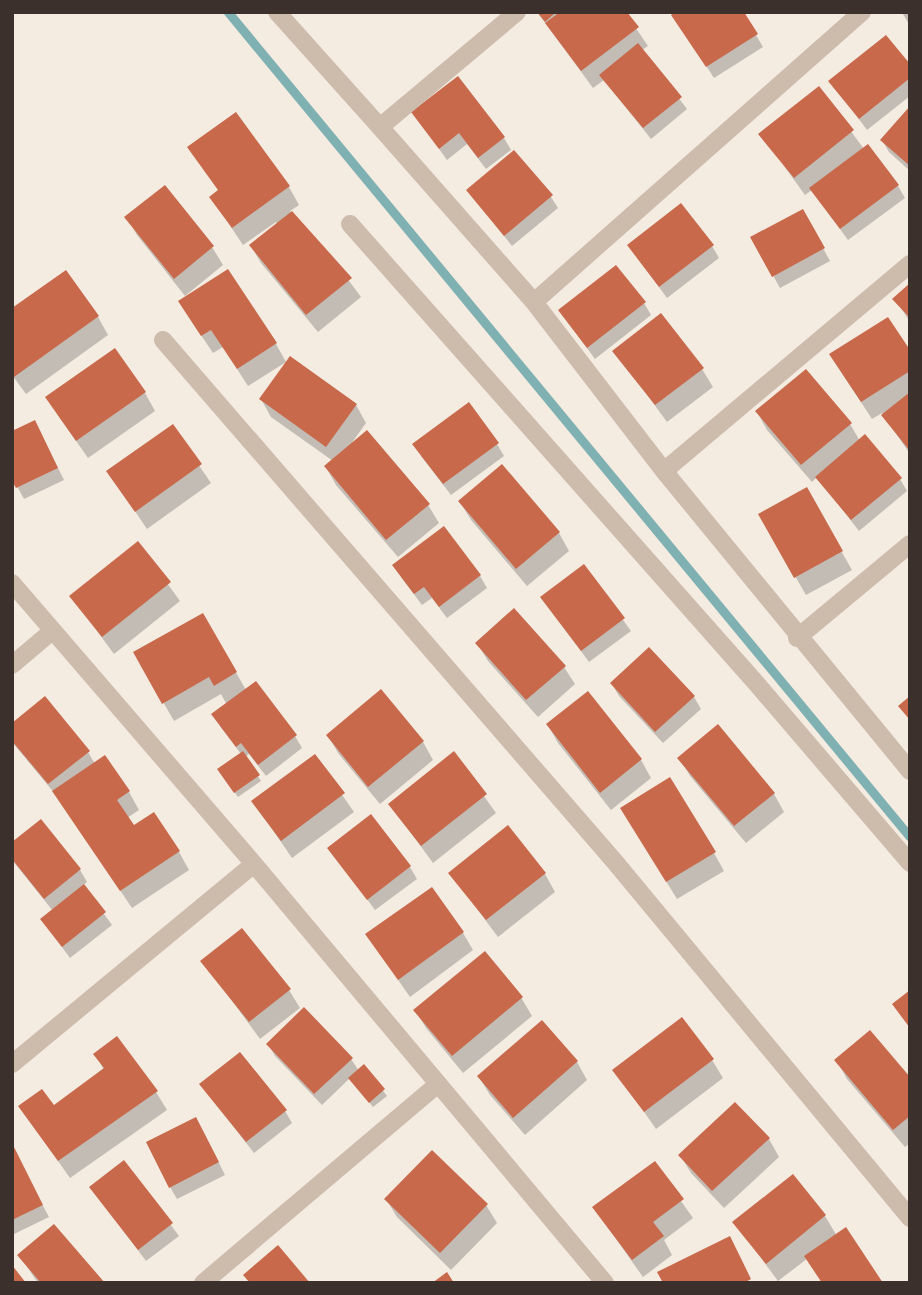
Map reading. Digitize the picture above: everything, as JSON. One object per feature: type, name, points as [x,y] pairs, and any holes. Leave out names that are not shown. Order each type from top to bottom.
[{"type":"street","points":[[277,12],[534,302],[797,638],[910,771]]},
{"type":"street","points":[[380,127],[517,12]]},
{"type":"street","points":[[534,302],[862,12]]},
{"type":"street","points":[[350,224],[747,673],[910,863]]},
{"type":"street","points":[[664,471],[910,264]]},
{"type":"street","points":[[163,340],[615,862],[910,1218]]},
{"type":"street","points":[[797,638],[910,544]]},
{"type":"street","points":[[12,583],[51,632],[254,864],[605,1283]]},
{"type":"street","points":[[12,665],[51,632]]},
{"type":"street","points":[[12,1063],[254,864]]},
{"type":"street","points":[[203,1283],[438,1084]]},
{"type":"building","points":[[537,12],[556,12],[545,22]]},
{"type":"building","points":[[560,12],[627,12],[639,27],[581,71],[545,23]]},
{"type":"building","points":[[675,12],[744,12],[758,34],[706,67],[671,15]]},
{"type":"building","points":[[886,35],[910,64],[910,78],[859,119],[828,81]]},
{"type":"building","points":[[638,43],[682,97],[643,128],[599,75]]},
{"type":"building","points":[[458,76],[505,137],[478,158],[459,133],[439,149],[411,112]]},
{"type":"building","points":[[819,86],[854,130],[794,178],[758,134]]},
{"type":"building","points":[[910,106],[910,166],[880,140]]},
{"type":"building","points":[[236,112],[290,186],[232,228],[209,197],[218,190],[187,147]]},
{"type":"building","points":[[868,144],[899,185],[840,229],[809,188]]},
{"type":"building","points":[[514,150],[553,195],[504,236],[466,190]]},
{"type":"building","points":[[165,185],[214,246],[174,279],[124,217]]},
{"type":"building","points":[[681,203],[714,245],[659,287],[627,245]]},
{"type":"building","points":[[803,209],[825,248],[772,277],[750,237]]},
{"type":"building","points":[[292,211],[352,278],[306,315],[249,245]]},
{"type":"building","points":[[616,265],[646,302],[587,348],[558,310]]},
{"type":"building","points":[[228,269],[277,343],[237,369],[211,330],[201,336],[178,301]]},
{"type":"building","points":[[66,270],[99,316],[14,377],[12,308]]},
{"type":"building","points":[[910,283],[910,318],[892,299]]},
{"type":"building","points":[[661,313],[704,368],[655,405],[612,351]]},
{"type":"building","points":[[888,317],[910,350],[910,371],[861,402],[829,354]]},
{"type":"building","points":[[115,348],[146,392],[76,441],[45,397]]},
{"type":"building","points":[[290,356],[357,404],[326,447],[259,399]]},
{"type":"building","points":[[806,369],[852,423],[801,465],[755,411]]},
{"type":"building","points":[[910,392],[910,451],[881,415]]},
{"type":"building","points":[[469,402],[499,443],[443,484],[412,444]]},
{"type":"building","points":[[35,420],[58,468],[16,488],[12,481],[12,431]]},
{"type":"building","points":[[173,424],[202,464],[135,512],[106,471]]},
{"type":"building","points":[[367,430],[430,504],[386,540],[324,466]]},
{"type":"building","points":[[865,434],[902,478],[851,520],[815,477]]},
{"type":"building","points":[[502,464],[560,532],[516,569],[458,501]]},
{"type":"building","points":[[807,487],[843,551],[794,578],[758,514]]},
{"type":"building","points":[[444,526],[481,575],[439,607],[424,587],[414,594],[392,565]]},
{"type":"building","points":[[138,541],[171,582],[102,637],[69,596]]},
{"type":"building","points":[[584,564],[625,618],[581,651],[540,597]]},
{"type":"building","points":[[514,608],[566,666],[526,700],[475,643]]},
{"type":"building","points":[[203,613],[237,672],[214,686],[209,677],[162,704],[133,652]]},
{"type":"building","points":[[649,647],[695,696],[655,732],[610,683]]},
{"type":"building","points":[[256,681],[297,735],[258,765],[241,743],[236,747],[211,714]]},
{"type":"building","points":[[381,689],[424,741],[368,787],[326,735]]},
{"type":"building","points":[[588,691],[642,759],[600,793],[546,724]]},
{"type":"building","points":[[45,696],[90,751],[48,784],[12,741],[12,723]]},
{"type":"building","points":[[910,696],[910,720],[898,706]]},
{"type":"building","points":[[718,724],[775,793],[734,826],[677,758]]},
{"type":"building","points":[[243,751],[260,775],[234,793],[217,769]]},
{"type":"building","points":[[454,751],[487,794],[421,846],[388,804]]},
{"type":"building","points":[[315,754],[345,793],[281,841],[251,801]]},
{"type":"building","points":[[105,755],[130,791],[117,800],[134,825],[154,812],[180,851],[120,891],[52,791]]},
{"type":"building","points":[[670,777],[716,852],[666,882],[620,808]]},
{"type":"building","points":[[371,814],[411,866],[367,900],[327,848]]},
{"type":"building","points":[[41,819],[81,869],[44,899],[12,859],[12,842]]},
{"type":"building","points":[[508,825],[546,873],[486,920],[448,873]]},
{"type":"building","points":[[84,884],[106,912],[62,947],[40,919]]},
{"type":"building","points":[[432,887],[464,932],[398,980],[365,934]]},
{"type":"building","points":[[242,928],[291,989],[249,1022],[200,961]]},
{"type":"building","points":[[485,951],[523,997],[452,1056],[413,1010]]},
{"type":"building","points":[[910,990],[910,1028],[892,1004]]},
{"type":"building","points":[[304,1007],[353,1058],[314,1094],[266,1044]]},
{"type":"building","points":[[682,1017],[714,1059],[644,1112],[612,1070]]},
{"type":"building","points":[[542,1020],[578,1061],[513,1118],[477,1076]]},
{"type":"building","points":[[870,1030],[910,1077],[910,1116],[893,1130],[834,1060]]},
{"type":"building","points":[[117,1036],[158,1091],[58,1161],[18,1106],[42,1089],[54,1105],[104,1068],[93,1054]]},
{"type":"building","points":[[240,1052],[287,1110],[246,1142],[199,1084]]},
{"type":"building","points":[[364,1064],[385,1089],[369,1103],[348,1078]]},
{"type":"building","points":[[735,1102],[770,1138],[712,1191],[678,1155]]},
{"type":"building","points":[[196,1117],[219,1162],[169,1188],[146,1142]]},
{"type":"building","points":[[12,1143],[43,1205],[12,1220]]},
{"type":"building","points":[[432,1150],[488,1204],[440,1253],[384,1199]]},
{"type":"building","points":[[124,1160],[173,1223],[138,1250],[89,1187]]},
{"type":"building","points":[[655,1161],[684,1199],[653,1222],[664,1236],[632,1260],[592,1207]]},
{"type":"building","points":[[793,1174],[826,1215],[766,1264],[732,1222]]},
{"type":"building","points":[[54,1224],[105,1283],[41,1283],[17,1255]]},
{"type":"building","points":[[846,1227],[883,1283],[822,1283],[804,1256]]},
{"type":"building","points":[[730,1236],[751,1279],[744,1283],[663,1283],[657,1272]]},
{"type":"building","points":[[278,1245],[310,1283],[250,1283],[243,1275]]},
{"type":"building","points":[[12,1265],[26,1283],[12,1283]]},
{"type":"building","points":[[447,1272],[454,1283],[432,1283]]},
{"type":"waterway","points":[[228,12],[910,837]]}]
